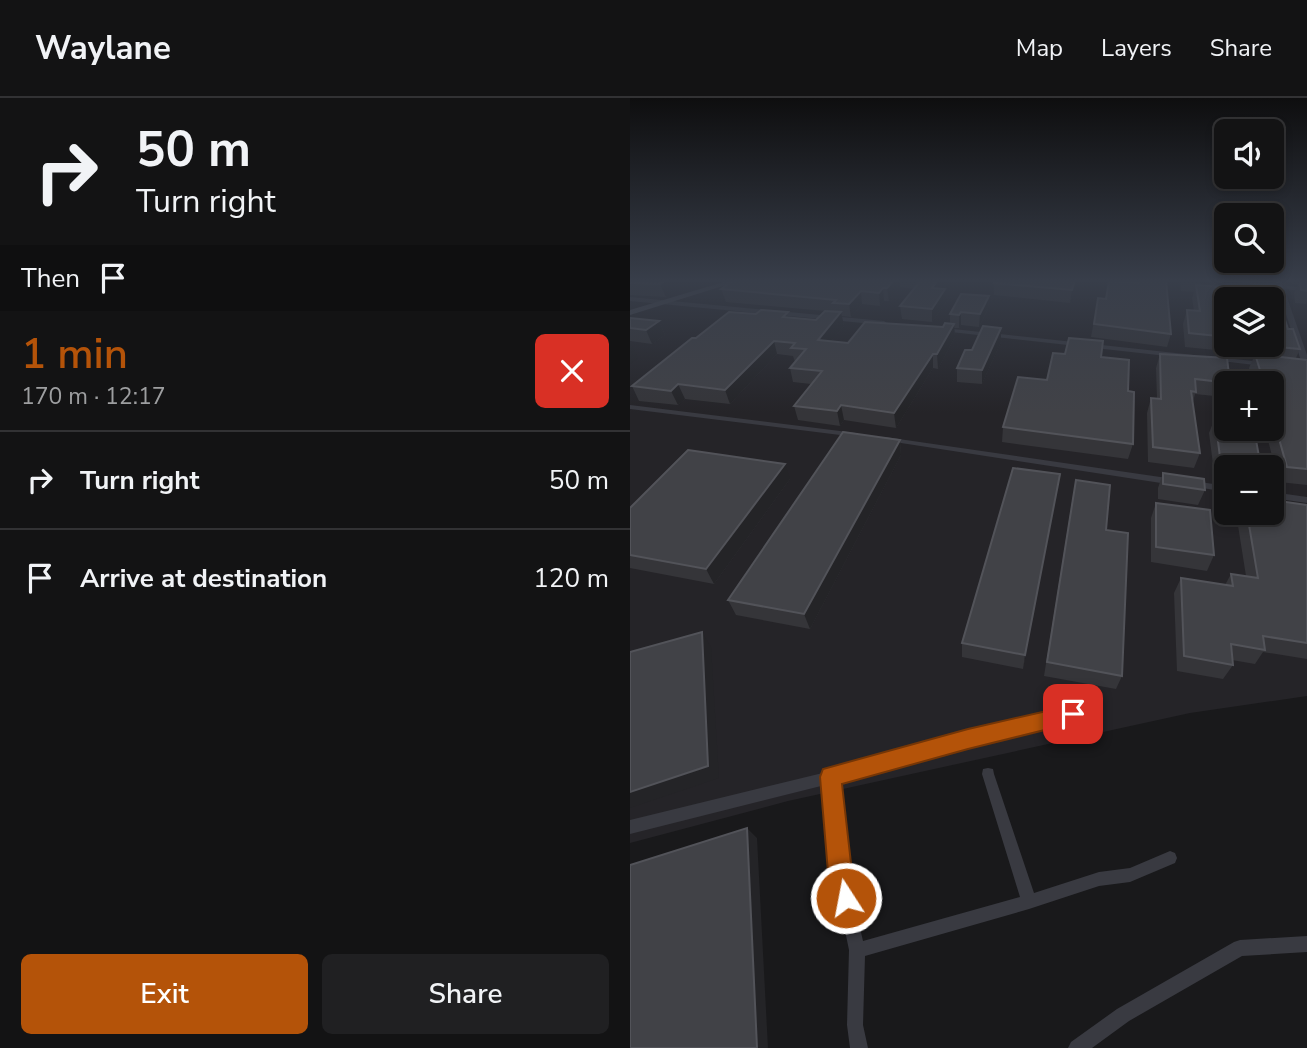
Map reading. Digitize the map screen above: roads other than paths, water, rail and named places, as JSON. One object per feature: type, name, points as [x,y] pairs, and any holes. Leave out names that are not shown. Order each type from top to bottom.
[{"type":"street","points":[[1292,324],[1307,368],[1293,367]]},
{"type":"street","points":[[935,329],[1197,357]]},
{"type":"street","points":[[1211,359],[1266,364]]},
{"type":"street","points":[[630,407],[869,437]]},
{"type":"street","points":[[883,438],[1214,487]]},
{"type":"street","points":[[1284,497],[1307,500]]},
{"type":"street","points":[[630,827],[1073,714]]},
{"type":"street","points":[[988,774],[1029,902]]},
{"type":"street","points":[[831,777],[840,872],[858,950],[855,1025],[859,1048]]},
{"type":"street","points":[[858,950],[1029,902],[1099,879],[1130,875],[1170,858]]},
{"type":"street","points":[[1077,1048],[1123,1015],[1240,948],[1307,944]]}]
